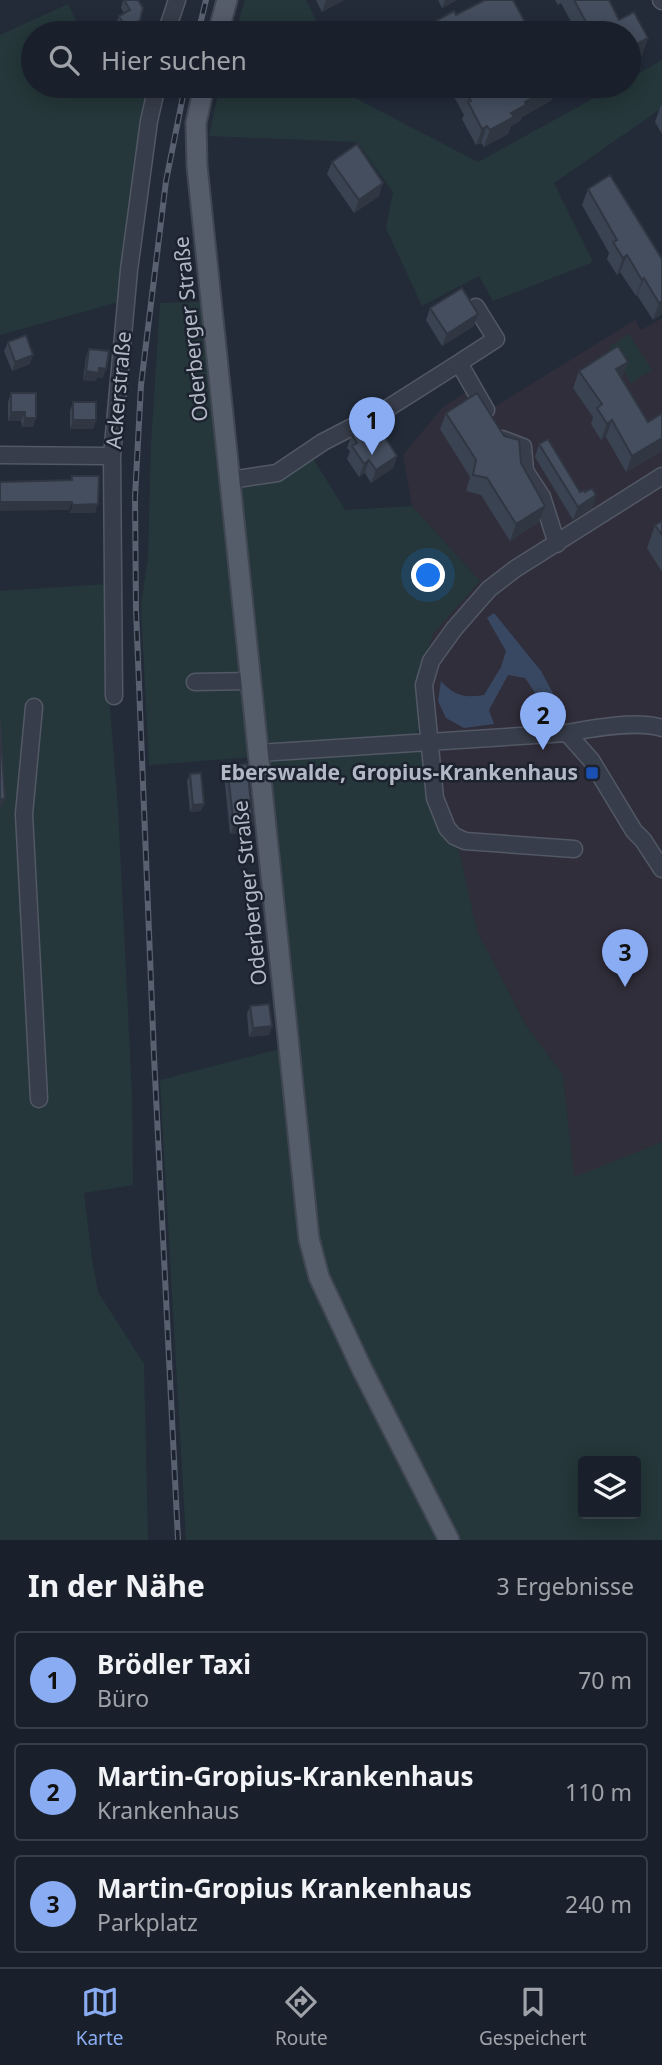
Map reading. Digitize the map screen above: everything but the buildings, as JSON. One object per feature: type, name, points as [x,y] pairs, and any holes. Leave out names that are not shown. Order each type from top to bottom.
[{"type":"main road","points":[[221,21],[227,0]]},
{"type":"main road","name":"Oderberger Straße","points":[[201,98],[196,123],[197,166],[309,1238],[319,1277],[362,1369],[449,1540]]},
{"type":"street","points":[[170,21],[177,0]]},
{"type":"street","name":"Ackerstraße","points":[[114,696],[113,456],[129,270],[154,98]]},
{"type":"street","points":[[230,480],[277,472],[323,442],[345,433],[391,406],[496,339],[476,306]]},
{"type":"street","points":[[459,362],[503,441],[523,447],[525,471],[542,497],[557,544]]},
{"type":"street","points":[[0,455],[104,456]]},
{"type":"street","points":[[574,849],[464,841],[454,836],[447,828],[435,799],[424,685],[431,661],[454,629],[489,589],[515,569],[662,476]]},
{"type":"street","points":[[195,682],[251,681]]},
{"type":"street","points":[[34,707],[24,814],[40,1099]]},
{"type":"street","points":[[258,752],[567,733],[651,724],[662,727]]},
{"type":"street","points":[[567,733],[592,760],[634,831],[662,869]]},
{"type":"shaded area","points":[[245,0],[306,0],[316,21],[239,21]]},
{"type":"shaded area","points":[[68,4],[76,21],[31,21]]},
{"type":"shaded area","points":[[21,25],[21,98],[148,98],[122,301],[0,335],[0,35]]},
{"type":"shaded area","points":[[662,60],[662,108],[554,183],[593,262],[493,301],[479,276],[422,306],[386,228],[393,192],[357,142],[209,136],[217,98],[355,98],[478,162],[594,98],[641,98],[641,72]]},
{"type":"shaded area","points":[[202,302],[253,757],[149,765],[141,605],[148,558],[151,445],[160,303]]},
{"type":"shaded area","points":[[662,318],[662,1142],[574,1178],[563,1075],[526,1025],[477,931],[459,850],[444,837],[435,820],[418,683],[433,634],[480,581],[412,506],[403,455],[442,408],[476,385],[491,409],[635,320],[641,330]]},
{"type":"shaded area","points":[[629,334],[652,370],[631,383],[609,347]]},
{"type":"shaded area","points":[[314,460],[345,510],[412,506],[480,581],[433,634],[418,683],[422,726],[412,737],[278,746],[269,742],[264,735],[237,486],[278,479]]},
{"type":"shaded area","points":[[108,584],[109,696],[118,809],[132,1095],[133,1185],[84,1193],[98,1292],[144,1364],[148,1540],[0,1540],[0,591]]},
{"type":"shaded area","points":[[415,749],[421,752],[426,758],[435,820],[444,837],[459,850],[477,931],[526,1025],[563,1075],[574,1177],[662,1142],[662,1540],[458,1540],[327,1274],[315,1231],[265,774],[270,761],[276,757]]},
{"type":"shaded area","points":[[283,1048],[314,1278],[325,1315],[436,1540],[186,1540],[160,1080]]},
{"type":"water","points":[[494,613],[541,671],[561,708],[559,712],[548,712],[525,678],[508,675],[489,710],[494,724],[464,728],[446,718],[438,701],[441,681],[460,695],[484,695],[501,667],[506,651],[487,618]]},
{"type":"railway","points":[[201,21],[206,0]]},
{"type":"railway","points":[[178,1540],[154,1056],[136,610],[135,497],[141,385],[166,181],[183,98]]},
{"type":"place","name":"Brödler Taxi","points":[[372,455]]},
{"type":"place","name":"Martin-Gropius-Krankenhaus","points":[[543,750]]},
{"type":"place","name":"Eberswalde, Gropius-Krankenhaus","points":[[592,773]]},
{"type":"place","name":"Martin-Gropius Krankenhaus","points":[[625,987]]}]
